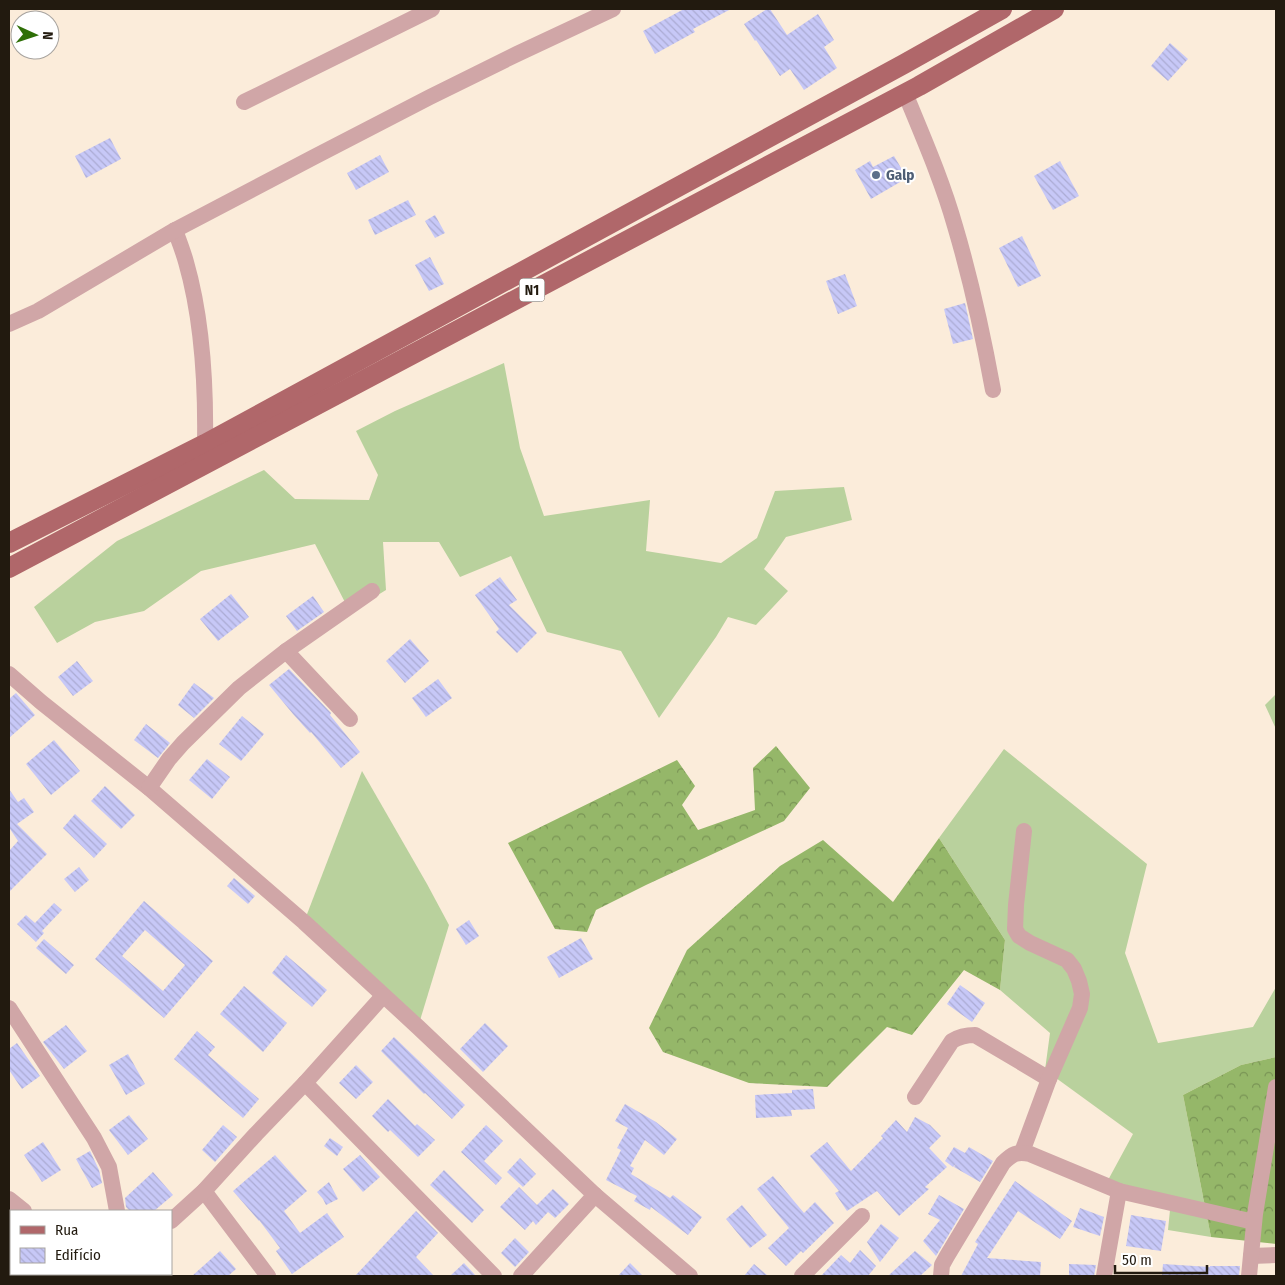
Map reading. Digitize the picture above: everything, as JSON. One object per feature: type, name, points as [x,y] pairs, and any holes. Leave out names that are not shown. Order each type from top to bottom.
[{"type":"main road","name":"N1","points":[[9,543],[205,444],[1002,9]]},
{"type":"main road","name":"N1","points":[[9,568],[905,93],[1054,9]]},
{"type":"street","points":[[244,102],[432,9]]},
{"type":"street","points":[[9,324],[38,310],[175,230],[430,97],[613,9]]},
{"type":"street","points":[[905,93],[935,165],[955,225],[978,312],[993,390]]},
{"type":"street","points":[[175,230],[186,262],[200,331],[205,394],[205,444]]},
{"type":"street","points":[[149,788],[169,759],[200,725],[239,688],[286,650],[372,591]]},
{"type":"street","points":[[286,650],[350,719]]},
{"type":"street","points":[[11,680],[149,788],[304,922],[595,1195],[690,1276]]},
{"type":"street","points":[[1022,1152],[1049,1079],[1080,1008],[1082,994],[1074,969],[1067,960],[1030,943],[1019,936],[1015,929],[1024,831]]},
{"type":"street","points":[[172,1220],[204,1191],[383,996]]},
{"type":"street","points":[[9,1008],[103,1153],[109,1167],[117,1210]]},
{"type":"street","points":[[915,1098],[952,1041],[966,1035],[976,1035],[1049,1079]]},
{"type":"street","points":[[305,1083],[494,1276]]},
{"type":"street","points":[[1249,1276],[1254,1222],[1276,1087]]},
{"type":"street","points":[[941,1276],[942,1265],[1003,1163],[1010,1157],[1022,1152],[1118,1192],[1254,1222]]},
{"type":"street","points":[[204,1191],[268,1276]]},
{"type":"street","points":[[1104,1276],[1118,1192]]},
{"type":"street","points":[[521,1276],[595,1195]]},
{"type":"street","points":[[9,1199],[23,1210]]},
{"type":"street","points":[[802,1276],[862,1216]]},
{"type":"street","points":[[1251,1256],[1276,1254]]},
{"type":"green space","points":[[504,363],[520,448],[544,516],[650,500],[646,551],[721,563],[757,538],[775,491],[844,487],[852,520],[786,537],[764,569],[788,591],[756,625],[728,617],[659,718],[621,651],[547,632],[511,556],[460,577],[439,542],[383,542],[386,590],[350,612],[315,544],[201,571],[144,611],[95,622],[57,643],[34,607],[117,541],[264,470],[295,499],[369,500],[378,475],[356,431],[395,411]]},
{"type":"green space","points":[[1276,694],[1276,729],[1265,705]]},
{"type":"green space","points":[[776,746],[810,788],[784,821],[596,910],[587,932],[555,929],[508,843],[677,760],[695,786],[682,805],[698,830],[755,810],[753,768]]},
{"type":"green space","points":[[1004,749],[1147,864],[1125,953],[1158,1043],[1253,1027],[1276,987],[1276,1057],[1241,1065],[1183,1095],[1211,1237],[1168,1230],[1171,1200],[1107,1182],[1133,1134],[1045,1070],[1050,1033],[1000,990],[1005,940],[939,838]]},
{"type":"green space","points":[[362,771],[449,925],[418,1027],[304,922]]},
{"type":"green space","points":[[939,838],[1005,940],[1000,990],[964,970],[912,1035],[887,1027],[827,1087],[749,1083],[663,1052],[649,1028],[687,950],[780,866],[823,840],[893,902]]},
{"type":"green space","points":[[1276,1057],[1276,1244],[1211,1237],[1183,1095],[1241,1065]]},
{"type":"building","points":[[684,9],[731,9],[693,29],[695,32],[655,54],[643,31]]},
{"type":"building","points":[[770,9],[787,35],[818,14],[834,40],[824,47],[837,68],[804,90],[790,69],[780,76],[744,24]]},
{"type":"building","points":[[1170,43],[1188,59],[1168,81],[1151,66]]},
{"type":"building","points":[[110,138],[121,159],[86,178],[75,156]]},
{"type":"building","points":[[380,155],[389,172],[356,190],[347,173]]},
{"type":"building","points":[[894,156],[907,178],[871,199],[855,170],[870,161],[873,167]]},
{"type":"building","points":[[1060,161],[1079,196],[1053,210],[1034,176]]},
{"type":"building","points":[[408,200],[416,215],[375,235],[368,220]]},
{"type":"building","points":[[435,215],[445,233],[435,238],[425,221]]},
{"type":"building","points":[[1022,236],[1041,276],[1018,287],[999,248]]},
{"type":"building","points":[[430,257],[444,284],[429,291],[415,265]]},
{"type":"building","points":[[845,274],[857,306],[838,314],[826,281]]},
{"type":"building","points":[[965,303],[973,339],[953,344],[944,309]]},
{"type":"building","points":[[500,577],[517,600],[509,605],[537,633],[517,653],[496,632],[499,629],[475,595]]},
{"type":"building","points":[[231,594],[249,617],[218,641],[200,619]]},
{"type":"building","points":[[313,596],[324,612],[297,631],[286,616]]},
{"type":"building","points":[[410,639],[429,661],[405,683],[386,661]]},
{"type":"building","points":[[77,661],[93,681],[73,696],[58,677]]},
{"type":"building","points":[[289,669],[331,713],[330,715],[360,752],[341,768],[269,685]]},
{"type":"building","points":[[438,679],[452,698],[426,717],[412,698]]},
{"type":"building","points":[[194,683],[214,698],[194,718],[178,705]]},
{"type":"building","points":[[16,693],[35,715],[9,738],[9,699]]},
{"type":"building","points":[[242,716],[264,734],[241,761],[219,744]]},
{"type":"building","points":[[146,724],[170,743],[158,758],[134,740]]},
{"type":"building","points":[[54,740],[80,771],[51,795],[26,764]]},
{"type":"building","points":[[207,759],[230,777],[212,799],[189,780]]},
{"type":"building","points":[[105,786],[135,815],[121,829],[91,801]]},
{"type":"building","points":[[9,789],[18,802],[24,798],[34,812],[17,824],[47,854],[9,892],[9,851],[18,841],[9,830]]},
{"type":"building","points":[[75,814],[107,844],[94,858],[63,828]]},
{"type":"building","points":[[79,867],[89,880],[75,892],[64,879]]},
{"type":"building","points":[[234,878],[255,896],[248,904],[227,886]]},
{"type":"building","points":[[144,901],[213,961],[164,1018],[95,959]],"holes":[[[145,930],[185,965],[163,991],[122,956]]]},
{"type":"building","points":[[54,903],[62,910],[42,931],[44,933],[36,942],[17,924],[26,915],[35,923]]},
{"type":"building","points":[[469,920],[479,936],[466,945],[456,929]]},
{"type":"building","points":[[581,938],[593,959],[559,978],[547,957]]},
{"type":"building","points":[[44,939],[74,965],[66,974],[36,948]]},
{"type":"building","points":[[286,955],[327,990],[312,1007],[272,973]]},
{"type":"building","points":[[960,985],[985,1003],[972,1022],[947,1004]]},
{"type":"building","points":[[244,986],[287,1023],[263,1052],[220,1014]]},
{"type":"building","points":[[485,1023],[508,1046],[483,1072],[460,1049]]},
{"type":"building","points":[[66,1025],[87,1051],[64,1069],[43,1042]]},
{"type":"building","points":[[197,1031],[215,1047],[208,1055],[259,1099],[243,1118],[174,1059]]},
{"type":"building","points":[[394,1037],[465,1105],[452,1119],[381,1051]]},
{"type":"building","points":[[17,1043],[40,1076],[22,1089],[9,1070],[9,1049]]},
{"type":"building","points":[[128,1054],[145,1084],[126,1095],[109,1065]]},
{"type":"building","points":[[356,1065],[373,1082],[356,1099],[339,1083]]},
{"type":"building","points":[[813,1089],[815,1109],[791,1110],[792,1116],[756,1118],[755,1095],[792,1093],[792,1090]]},
{"type":"building","points":[[388,1099],[415,1126],[417,1124],[435,1140],[418,1157],[390,1130],[388,1132],[372,1116]]},
{"type":"building","points":[[625,1104],[656,1122],[677,1139],[664,1155],[645,1140],[630,1166],[634,1168],[631,1174],[670,1198],[673,1195],[702,1217],[688,1235],[651,1207],[650,1210],[634,1201],[637,1196],[606,1180],[621,1150],[617,1148],[628,1128],[615,1121]]},
{"type":"building","points":[[129,1115],[148,1139],[128,1155],[109,1130]]},
{"type":"building","points":[[915,1117],[930,1125],[941,1136],[929,1148],[947,1167],[925,1187],[929,1189],[899,1216],[877,1191],[847,1211],[835,1193],[839,1191],[810,1156],[827,1142],[851,1171],[883,1138],[881,1136],[896,1120],[907,1132]]},
{"type":"building","points":[[223,1125],[237,1137],[215,1162],[202,1150]]},
{"type":"building","points":[[486,1125],[503,1141],[484,1161],[502,1178],[496,1185],[461,1152]]},
{"type":"building","points":[[330,1138],[343,1147],[337,1156],[324,1146]]},
{"type":"building","points":[[43,1142],[61,1170],[42,1182],[24,1155]]},
{"type":"building","points":[[954,1147],[965,1153],[969,1147],[993,1161],[980,1182],[954,1167],[956,1164],[953,1167],[945,1161]]},
{"type":"building","points":[[90,1151],[99,1170],[102,1183],[92,1188],[76,1159]]},
{"type":"building","points":[[275,1155],[307,1191],[284,1211],[300,1233],[327,1213],[344,1237],[292,1274],[276,1251],[280,1248],[259,1220],[233,1191]]},
{"type":"building","points":[[360,1155],[380,1177],[363,1192],[343,1169]]},
{"type":"building","points":[[520,1158],[536,1174],[523,1187],[507,1172]]},
{"type":"building","points":[[444,1170],[484,1210],[472,1223],[430,1185]]},
{"type":"building","points":[[153,1172],[173,1195],[155,1210],[129,1210],[126,1207],[125,1198]]},
{"type":"building","points":[[773,1176],[804,1213],[815,1202],[834,1223],[803,1253],[801,1251],[786,1266],[768,1248],[789,1228],[757,1189]]},
{"type":"building","points":[[1015,1181],[1072,1221],[1060,1239],[1018,1211],[987,1258],[1041,1262],[1040,1276],[961,1276],[978,1244],[975,1242]]},
{"type":"building","points":[[329,1182],[338,1199],[326,1205],[317,1192]]},
{"type":"building","points":[[519,1187],[537,1205],[553,1189],[569,1204],[555,1218],[548,1212],[536,1225],[533,1221],[525,1230],[500,1207]]},
{"type":"building","points":[[939,1195],[964,1209],[936,1256],[923,1241],[940,1220],[928,1214]]},
{"type":"building","points":[[742,1205],[767,1235],[750,1248],[726,1219]]},
{"type":"building","points":[[1080,1208],[1104,1217],[1100,1236],[1073,1227]]},
{"type":"building","points":[[416,1211],[438,1233],[416,1257],[434,1276],[355,1276]]},
{"type":"building","points":[[1131,1215],[1166,1221],[1161,1251],[1126,1246]]},
{"type":"building","points":[[881,1224],[899,1238],[880,1262],[867,1242]]},
{"type":"building","points":[[515,1238],[529,1252],[515,1267],[501,1253]]},
{"type":"building","points":[[860,1250],[876,1266],[868,1276],[821,1276],[841,1255],[850,1263]]},
{"type":"building","points":[[220,1251],[236,1269],[228,1276],[192,1276]]},
{"type":"building","points":[[915,1251],[932,1265],[920,1276],[888,1276]]},
{"type":"building","points":[[464,1263],[476,1276],[450,1276]]},
{"type":"building","points":[[630,1263],[643,1276],[618,1276]]},
{"type":"building","points":[[754,1264],[768,1276],[744,1276]]},
{"type":"building","points":[[1069,1264],[1096,1265],[1094,1276],[1069,1276]]},
{"type":"building","points":[[1163,1264],[1210,1267],[1240,1266],[1239,1276],[1162,1276]]},
{"type":"place","name":"Galp","points":[[876,175]]}]
